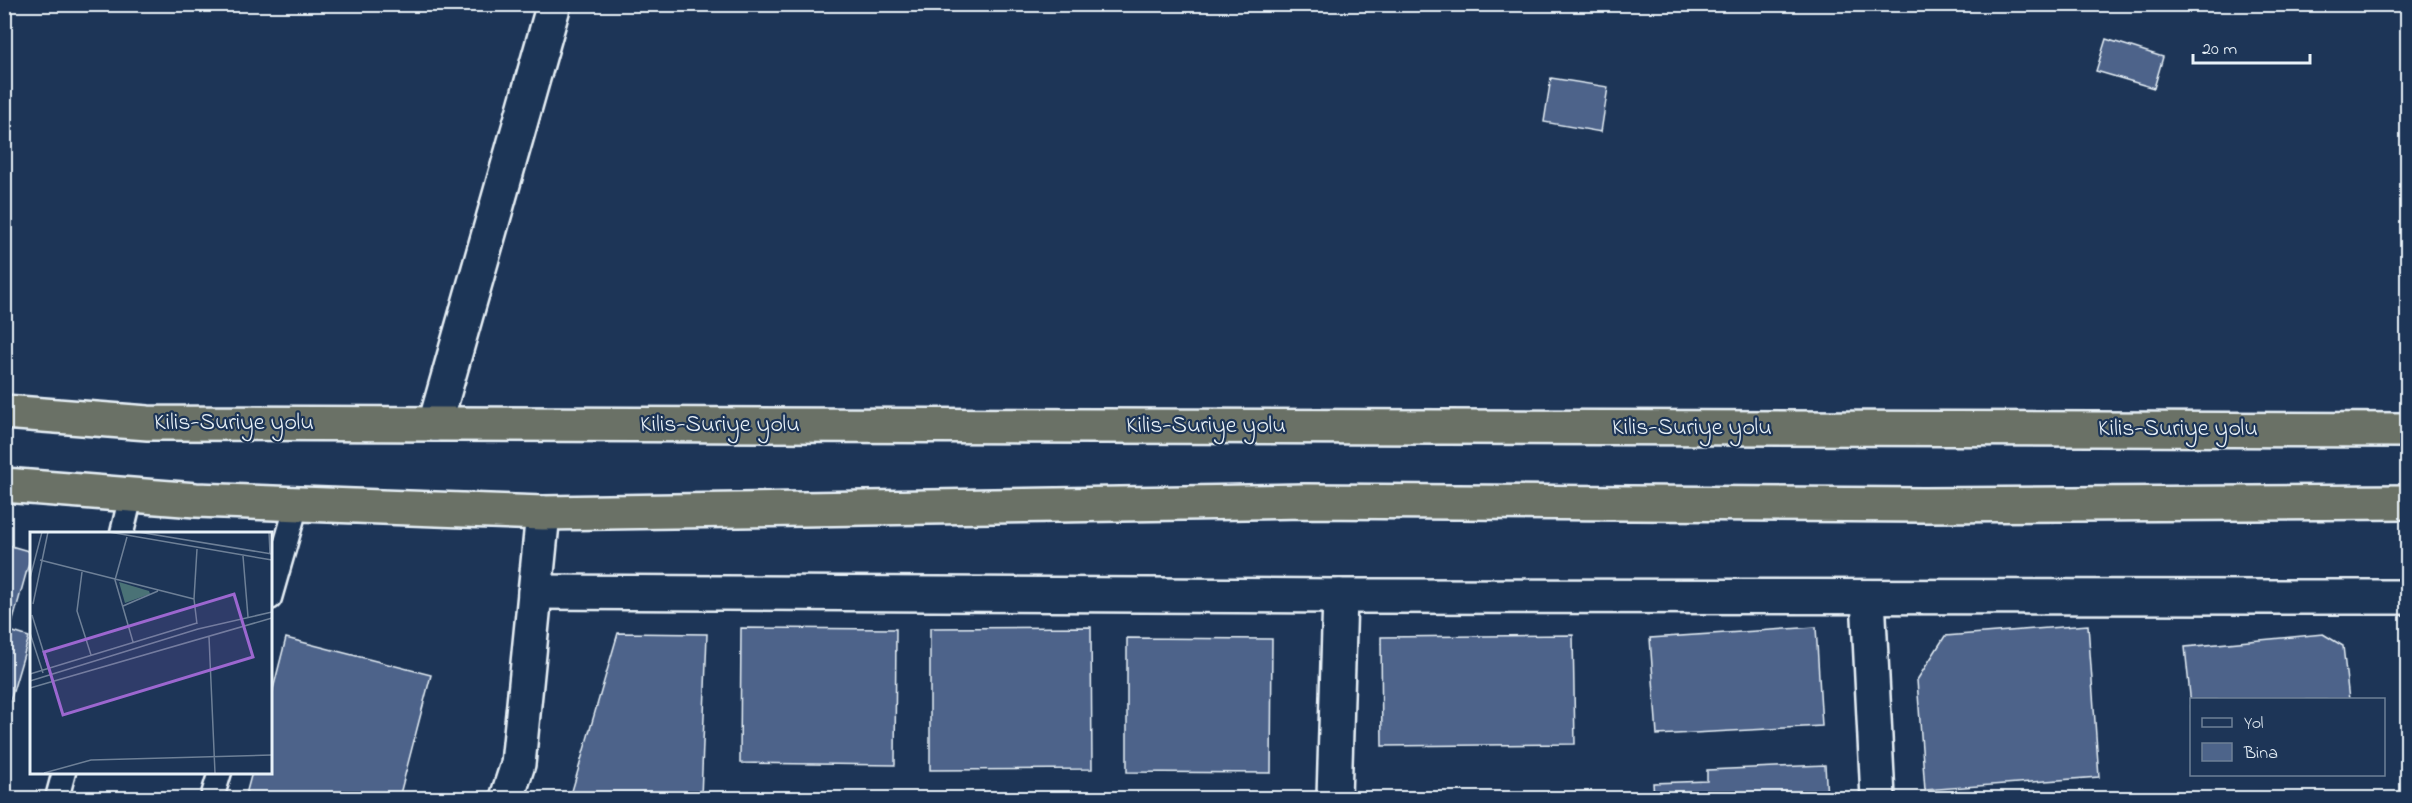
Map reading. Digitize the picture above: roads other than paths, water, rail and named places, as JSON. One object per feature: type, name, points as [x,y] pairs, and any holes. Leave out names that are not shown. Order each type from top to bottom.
[{"type":"highway","name":"Kilis-Suriye yolu","points":[[4,412],[148,423],[2408,430]]},
{"type":"highway","points":[[4,485],[297,504],[543,513],[1305,501],[1924,505],[2407,503]]},
{"type":"street","points":[[435,424],[554,4]]},
{"type":"street","points":[[507,798],[518,764],[543,513]]},
{"type":"street","points":[[535,592],[1340,596],[2408,597]]},
{"type":"street","points":[[1334,798],[1340,596]]},
{"type":"street","points":[[1868,597],[1878,798]]},
{"type":"lane","points":[[122,532],[131,495]]},
{"type":"lane","points":[[272,591],[297,504]]},
{"type":"lane","points":[[57,798],[63,773]]},
{"type":"lane","points":[[212,798],[219,773]]}]
